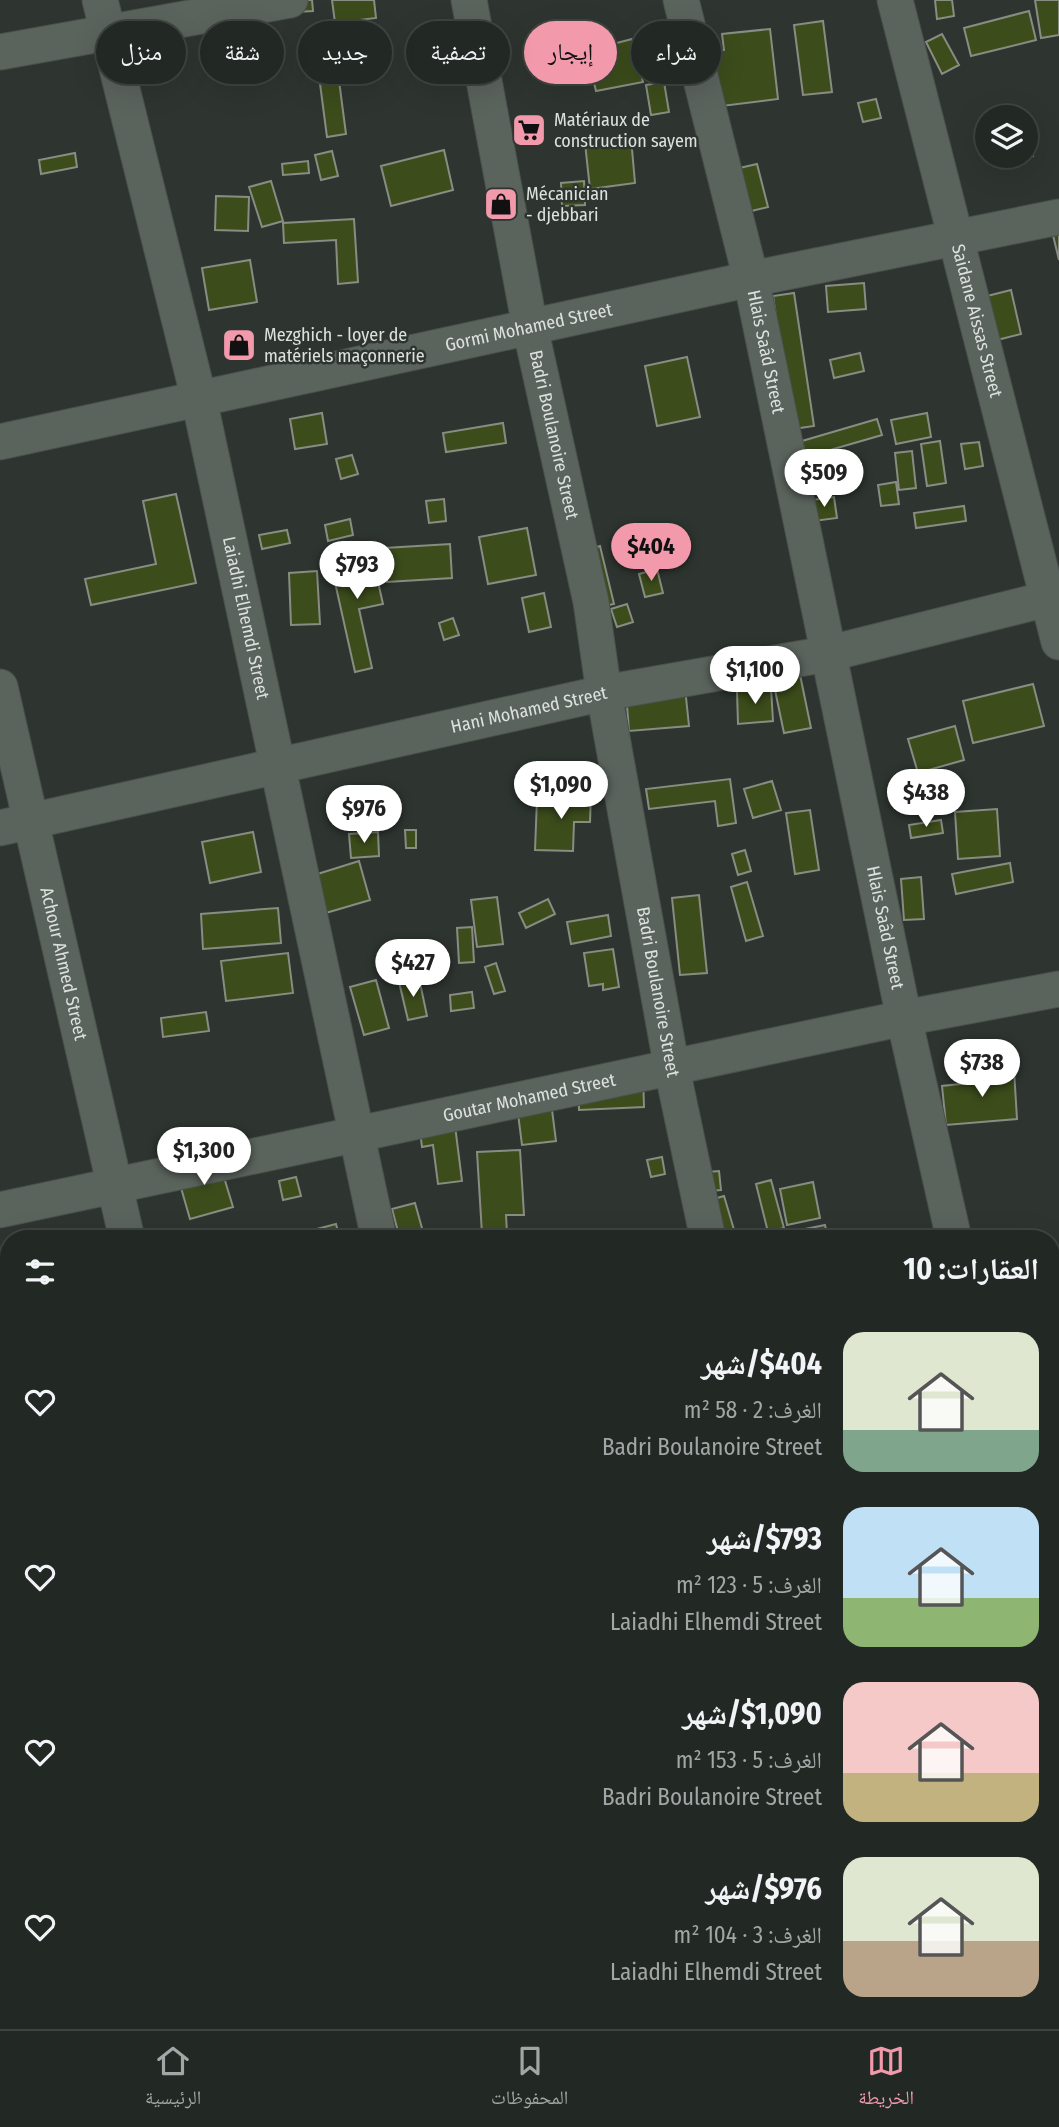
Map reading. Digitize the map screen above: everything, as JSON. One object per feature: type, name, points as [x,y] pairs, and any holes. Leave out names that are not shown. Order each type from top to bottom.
[{"type":"street","points":[[0,52],[103,16],[290,0]]},
{"type":"street","name":"Badri Boulanoire Street","points":[[469,0],[530,327],[591,601],[604,693],[673,1069],[706,1230]]},
{"type":"street","name":"Hlais Saâd Street","points":[[681,0],[751,279],[827,654],[952,1230]]},
{"type":"street","name":"Saidane Aissas Street","points":[[895,0],[1053,597],[1059,642]]},
{"type":"street","name":"Laiadhi Elhemdi Street","points":[[103,16],[199,399],[377,1230]]},
{"type":"street","name":"Gormi Mohamed Street","points":[[0,442],[751,279],[957,240],[1059,217]]},
{"type":"street","name":"Hani Mohamed Street","points":[[16,826],[604,693],[827,654],[1053,597]]},
{"type":"street","name":"Achour Ahmed Street","points":[[0,687],[16,826],[125,1230]]},
{"type":"street","name":"Goutar Mohamed Street","points":[[0,1210],[355,1132],[673,1069],[904,1018],[1059,989]]},
{"type":"building","points":[[275,0],[312,0],[313,11],[276,13]]},
{"type":"building","points":[[332,0],[374,0],[376,18],[335,21]]},
{"type":"building","points":[[935,0],[952,0],[954,16],[937,19]]},
{"type":"building","points":[[1035,0],[1059,0],[1059,35],[1041,38]]},
{"type":"building","points":[[1029,11],[1036,40],[971,56],[964,28]]},
{"type":"building","points":[[823,21],[832,92],[803,95],[794,25]]},
{"type":"building","points":[[770,29],[778,99],[714,107],[711,84],[721,84],[721,50],[724,50],[722,34]]},
{"type":"building","points":[[942,34],[959,65],[942,74],[926,42]]},
{"type":"building","points":[[631,39],[633,84],[596,91],[594,84],[617,84],[617,43]]},
{"type":"building","points":[[320,84],[339,84],[346,134],[327,137]]},
{"type":"building","points":[[664,84],[669,112],[651,115],[646,85]]},
{"type":"building","points":[[876,99],[881,118],[863,122],[858,103]]},
{"type":"building","points":[[631,138],[635,183],[590,189],[585,143]]},
{"type":"building","points":[[444,150],[453,190],[391,206],[381,166]]},
{"type":"building","points":[[332,151],[338,176],[321,180],[315,155]]},
{"type":"building","points":[[75,153],[77,167],[41,174],[39,160]]},
{"type":"building","points":[[308,161],[309,173],[283,175],[282,164]]},
{"type":"building","points":[[757,164],[768,207],[747,212],[735,169]]},
{"type":"building","points":[[271,181],[283,221],[262,227],[249,187]]},
{"type":"building","points":[[584,181],[585,205],[562,206],[561,183]]},
{"type":"building","points":[[216,196],[249,197],[248,231],[215,230]]},
{"type":"building","points":[[354,219],[358,282],[338,284],[336,240],[284,243],[283,223]]},
{"type":"building","points":[[1059,225],[1059,260],[1051,227]]},
{"type":"building","points":[[250,260],[257,302],[209,310],[202,268]]},
{"type":"building","points":[[864,283],[866,309],[828,312],[826,286]]},
{"type":"building","points":[[1011,290],[1021,334],[997,340],[987,296]]},
{"type":"building","points":[[794,293],[814,426],[793,429],[773,296]]},
{"type":"building","points":[[860,353],[864,371],[834,378],[830,360]]},
{"type":"building","points":[[687,357],[700,417],[657,426],[645,366]]},
{"type":"building","points":[[322,413],[327,444],[295,449],[290,419]]},
{"type":"building","points":[[927,413],[931,437],[896,444],[891,420]]},
{"type":"building","points":[[877,419],[882,435],[806,457],[802,441]]},
{"type":"building","points":[[503,423],[506,443],[446,452],[443,433]]},
{"type":"building","points":[[940,441],[946,483],[927,486],[921,444]]},
{"type":"building","points":[[979,442],[983,466],[965,469],[961,444]]},
{"type":"building","points":[[912,451],[916,488],[899,490],[895,453]]},
{"type":"building","points":[[352,455],[358,474],[341,479],[336,459]]},
{"type":"building","points":[[896,482],[899,504],[881,506],[878,485]]},
{"type":"building","points":[[176,494],[196,583],[91,605],[85,579],[156,564],[143,501]]},
{"type":"building","points":[[834,497],[837,518],[814,521],[811,500]]},
{"type":"building","points":[[444,499],[446,521],[429,523],[426,501]]},
{"type":"building","points":[[964,506],[966,521],[916,528],[914,513]]},
{"type":"building","points":[[350,519],[353,535],[328,541],[325,525]]},
{"type":"building","points":[[527,528],[536,575],[488,584],[479,537]]},
{"type":"building","points":[[287,530],[290,543],[262,549],[259,535]]},
{"type":"building","points":[[450,544],[452,578],[387,582],[385,548]]},
{"type":"building","points":[[600,546],[614,604],[593,608],[580,552]]},
{"type":"building","points":[[371,551],[383,604],[359,609],[372,668],[355,672],[330,560]]},
{"type":"building","points":[[657,569],[663,593],[645,597],[639,574]]},
{"type":"building","points":[[317,571],[320,624],[291,625],[289,573]]},
{"type":"building","points":[[544,593],[551,627],[529,632],[522,598]]},
{"type":"building","points":[[627,604],[633,622],[617,627],[611,609]]},
{"type":"building","points":[[453,618],[459,635],[444,640],[439,623]]},
{"type":"building","points":[[798,665],[811,728],[784,733],[771,671]]},
{"type":"building","points":[[625,680],[685,688],[689,726],[629,731]]},
{"type":"building","points":[[1033,684],[1044,726],[973,743],[963,701]]},
{"type":"building","points":[[771,688],[773,721],[738,724],[737,691]]},
{"type":"building","points":[[955,726],[964,760],[918,773],[908,739]]},
{"type":"building","points":[[730,779],[736,823],[718,826],[715,801],[649,809],[646,789]]},
{"type":"building","points":[[772,781],[781,810],[753,818],[744,789]]},
{"type":"building","points":[[564,792],[591,793],[590,822],[574,822],[573,851],[535,850],[537,799],[564,799]]},
{"type":"building","points":[[371,803],[374,821],[344,826],[340,808]]},
{"type":"building","points":[[997,809],[1000,856],[958,859],[955,812]]},
{"type":"building","points":[[810,810],[819,870],[795,874],[786,813]]},
{"type":"building","points":[[941,820],[943,833],[911,838],[909,825]]},
{"type":"building","points":[[405,830],[416,830],[416,848],[406,848]]},
{"type":"building","points":[[253,832],[261,872],[210,883],[202,842]]},
{"type":"building","points":[[378,832],[379,856],[351,858],[349,834]]},
{"type":"building","points":[[745,850],[751,871],[738,875],[732,854]]},
{"type":"building","points":[[359,861],[370,900],[319,915],[308,877]]},
{"type":"building","points":[[1010,863],[1013,882],[956,894],[952,874]]},
{"type":"building","points":[[921,877],[924,919],[904,920],[901,879]]},
{"type":"building","points":[[747,882],[763,936],[746,941],[731,887]]},
{"type":"building","points":[[699,895],[707,973],[680,975],[672,898]]},
{"type":"building","points":[[497,897],[503,944],[477,947],[471,900]]},
{"type":"building","points":[[548,899],[555,914],[526,928],[519,913]]},
{"type":"building","points":[[278,908],[281,943],[203,949],[201,914]]},
{"type":"building","points":[[608,915],[611,936],[571,944],[567,922]]},
{"type":"building","points":[[472,927],[474,962],[459,963],[457,928]]},
{"type":"building","points":[[613,949],[619,987],[603,990],[603,984],[589,986],[584,953]]},
{"type":"building","points":[[288,953],[293,993],[226,1001],[221,961]]},
{"type":"building","points":[[496,963],[505,991],[494,994],[485,967]]},
{"type":"building","points":[[419,978],[427,1016],[408,1020],[399,982]]},
{"type":"building","points":[[376,980],[389,1028],[364,1035],[350,987]]},
{"type":"building","points":[[472,992],[474,1008],[451,1011],[450,995]]},
{"type":"building","points":[[206,1012],[209,1031],[163,1037],[161,1018]]},
{"type":"building","points":[[1014,1070],[1017,1119],[946,1125],[942,1086],[979,1082],[978,1072]]},
{"type":"building","points":[[643,1076],[644,1107],[579,1110],[578,1079]]},
{"type":"building","points":[[452,1102],[462,1181],[438,1184],[433,1145],[422,1147],[417,1106]]},
{"type":"building","points":[[551,1102],[556,1141],[522,1145],[517,1106]]},
{"type":"building","points":[[520,1150],[524,1215],[506,1215],[507,1230],[482,1230],[477,1152]]},
{"type":"building","points":[[217,1154],[233,1207],[190,1219],[175,1167]]},
{"type":"building","points":[[662,1157],[665,1174],[651,1177],[647,1160]]},
{"type":"building","points":[[719,1171],[721,1190],[709,1191],[708,1172]]},
{"type":"building","points":[[296,1177],[301,1196],[283,1200],[279,1181]]},
{"type":"building","points":[[771,1180],[784,1228],[768,1230],[756,1184]]},
{"type":"building","points":[[813,1182],[820,1218],[787,1225],[780,1189]]},
{"type":"building","points":[[724,1196],[734,1230],[718,1230],[710,1200]]},
{"type":"building","points":[[415,1203],[422,1230],[398,1230],[392,1209]]},
{"type":"building","points":[[336,1224],[338,1230],[313,1230]]},
{"type":"building","points":[[825,1225],[826,1230],[800,1230]]},
{"type":"place","name":"Matériaux de construction sayem","points":[[529,130]]},
{"type":"place","name":"Mécanician - djebbari","points":[[501,204]]},
{"type":"place","name":"Mezghich - loyer de matériels maçonnerie","points":[[239,345]]}]
